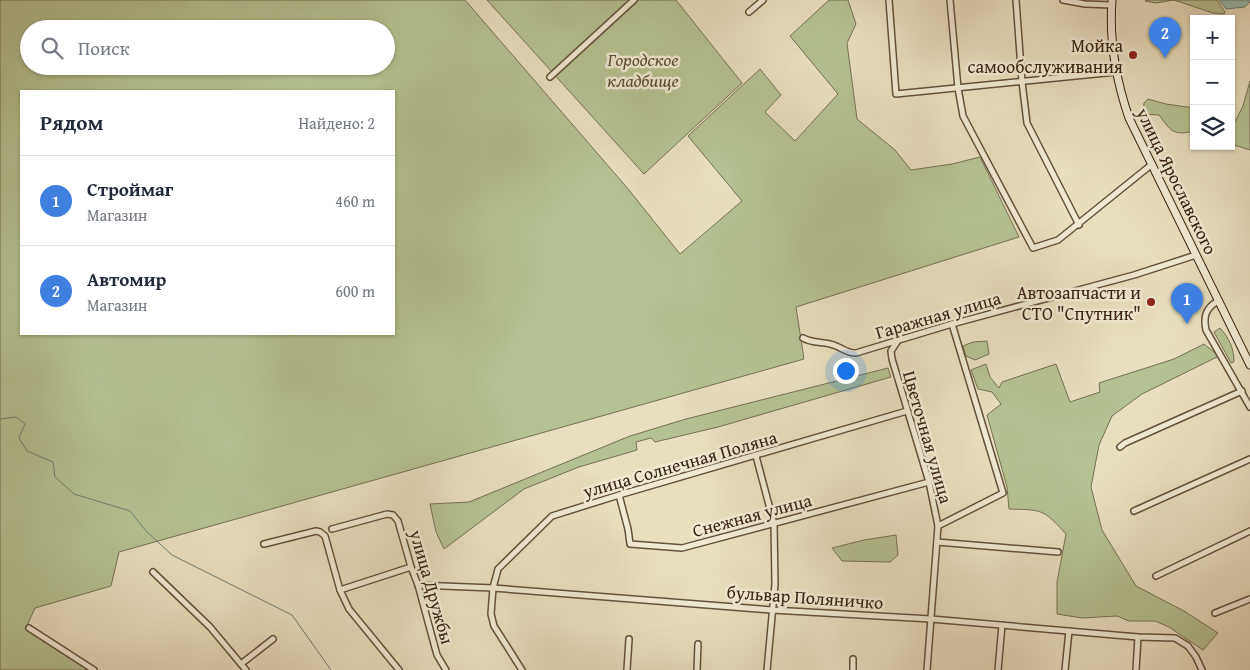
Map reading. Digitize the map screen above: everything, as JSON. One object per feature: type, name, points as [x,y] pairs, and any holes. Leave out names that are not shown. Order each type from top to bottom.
[{"type":"street","points":[[550,77],[634,0]]},
{"type":"street","points":[[748,12],[763,0]]},
{"type":"street","points":[[889,0],[896,94],[1116,72]]},
{"type":"street","points":[[950,0],[958,88],[963,116],[1033,248],[1058,240],[1079,225],[1151,165]]},
{"type":"street","points":[[1016,0],[1027,123],[1079,225]]},
{"type":"street","points":[[1063,0],[1085,4],[1112,3]]},
{"type":"street","points":[[1078,0],[1085,4]]},
{"type":"street","name":"улица Ярославского","points":[[1112,3],[1113,55],[1121,96],[1129,118],[1250,365]]},
{"type":"street","name":"Гаражная улица","points":[[803,338],[808,341],[835,345],[848,353],[856,353],[898,342],[952,324],[1134,275],[1196,255]]},
{"type":"street","points":[[1218,301],[1209,306],[1205,314],[1206,330],[1250,407]]},
{"type":"street","points":[[938,526],[1004,493],[952,324]]},
{"type":"street","name":"Цветочная улица","points":[[898,342],[891,351],[929,482],[938,526],[927,670]]},
{"type":"street","points":[[1120,447],[1242,392]]},
{"type":"street","name":"улица Солнечная Поляна","points":[[522,670],[494,626],[491,614],[493,588],[498,569],[552,516],[907,411]]},
{"type":"street","points":[[756,456],[774,524],[775,584],[767,670]]},
{"type":"street","points":[[1134,511],[1250,459]]},
{"type":"street","name":"Снежная улица","points":[[619,495],[630,544],[682,548],[929,482]]},
{"type":"street","name":"улица Дружбы","points":[[332,529],[387,514],[393,515],[398,521],[437,654],[446,670]]},
{"type":"street","points":[[264,544],[316,531],[325,536],[340,590],[349,609],[399,670]]},
{"type":"street","points":[[1156,576],[1250,531]]},
{"type":"street","points":[[937,542],[1058,552]]},
{"type":"street","points":[[340,590],[411,566]]},
{"type":"street","points":[[153,572],[210,627],[246,670]]},
{"type":"street","name":"бульвар Поляничко","points":[[418,585],[493,588],[772,610],[930,619],[1138,637],[1175,638],[1188,646],[1202,670]]},
{"type":"street","points":[[1216,613],[1250,599]]},
{"type":"street","points":[[998,670],[1002,625]]},
{"type":"street","points":[[29,628],[94,670]]},
{"type":"street","points":[[1065,670],[1069,630]]},
{"type":"street","points":[[1136,670],[1138,637]]},
{"type":"street","points":[[241,664],[273,639]]},
{"type":"street","points":[[627,670],[629,639]]},
{"type":"street","points":[[697,670],[698,644]]},
{"type":"street","points":[[852,670],[853,659]]},
{"type":"green space","points":[[0,0],[465,0],[629,190],[680,254],[742,201],[688,136],[760,69],[781,95],[765,112],[795,141],[838,94],[790,36],[829,0],[848,0],[856,24],[847,43],[857,119],[895,150],[911,170],[952,164],[980,157],[1019,237],[796,307],[804,359],[119,552],[111,586],[35,608],[26,628],[90,670],[0,670]]},
{"type":"green space","name":"Городское кладбище","points":[[487,0],[676,0],[742,83],[644,174]]},
{"type":"green space","points":[[1174,0],[1156,3],[1145,1]]},
{"type":"green space","points":[[1174,0],[1217,0],[1225,12],[1224,14],[1213,13]]},
{"type":"green space","points":[[1250,81],[1250,150],[1235,145],[1235,122],[1243,106]]},
{"type":"green space","points":[[1148,99],[1190,107],[1190,132],[1181,133],[1173,131],[1159,115],[1143,114],[1144,103]]},
{"type":"green space","points":[[1220,328],[1230,343],[1234,362],[1231,363],[1214,332]]},
{"type":"green space","points":[[987,341],[989,354],[975,360],[966,356],[963,346],[973,342]]},
{"type":"green space","points":[[1204,344],[1219,356],[1142,394],[1112,416],[1099,445],[1091,487],[1102,530],[1136,586],[1184,611],[1218,633],[1203,650],[1169,627],[1155,621],[1129,621],[1117,616],[1082,618],[1057,614],[1057,582],[1066,534],[1042,512],[1009,509],[1007,487],[987,415],[1001,404],[992,392],[978,389],[971,370],[986,364],[990,377],[999,388],[1002,382],[1056,364],[1070,402],[1100,392],[1099,383],[1174,359]]},
{"type":"green space","points":[[888,368],[891,377],[718,427],[655,442],[651,438],[636,442],[637,450],[579,467],[524,489],[444,549],[436,532],[430,504],[469,502],[630,436],[686,419]]},
{"type":"green space","points":[[896,535],[898,555],[890,562],[842,561],[832,548],[864,540]]},
{"type":"water","points":[[1219,0],[1250,0],[1250,2],[1245,7],[1226,9]]},
{"type":"waterway","points":[[0,419],[16,417],[25,424],[19,438],[27,451],[53,462],[55,477],[74,494],[130,511],[146,531],[172,555],[292,615],[331,670]]},
{"type":"place","name":"Мойка самообслуживания","points":[[1133,55]]},
{"type":"place","name":"Автомир","points":[[1165,58]]},
{"type":"place","name":"Автозапчасти и СТО \"Спутник\"","points":[[1151,302]]},
{"type":"place","name":"Строймаг","points":[[1187,324]]}]
